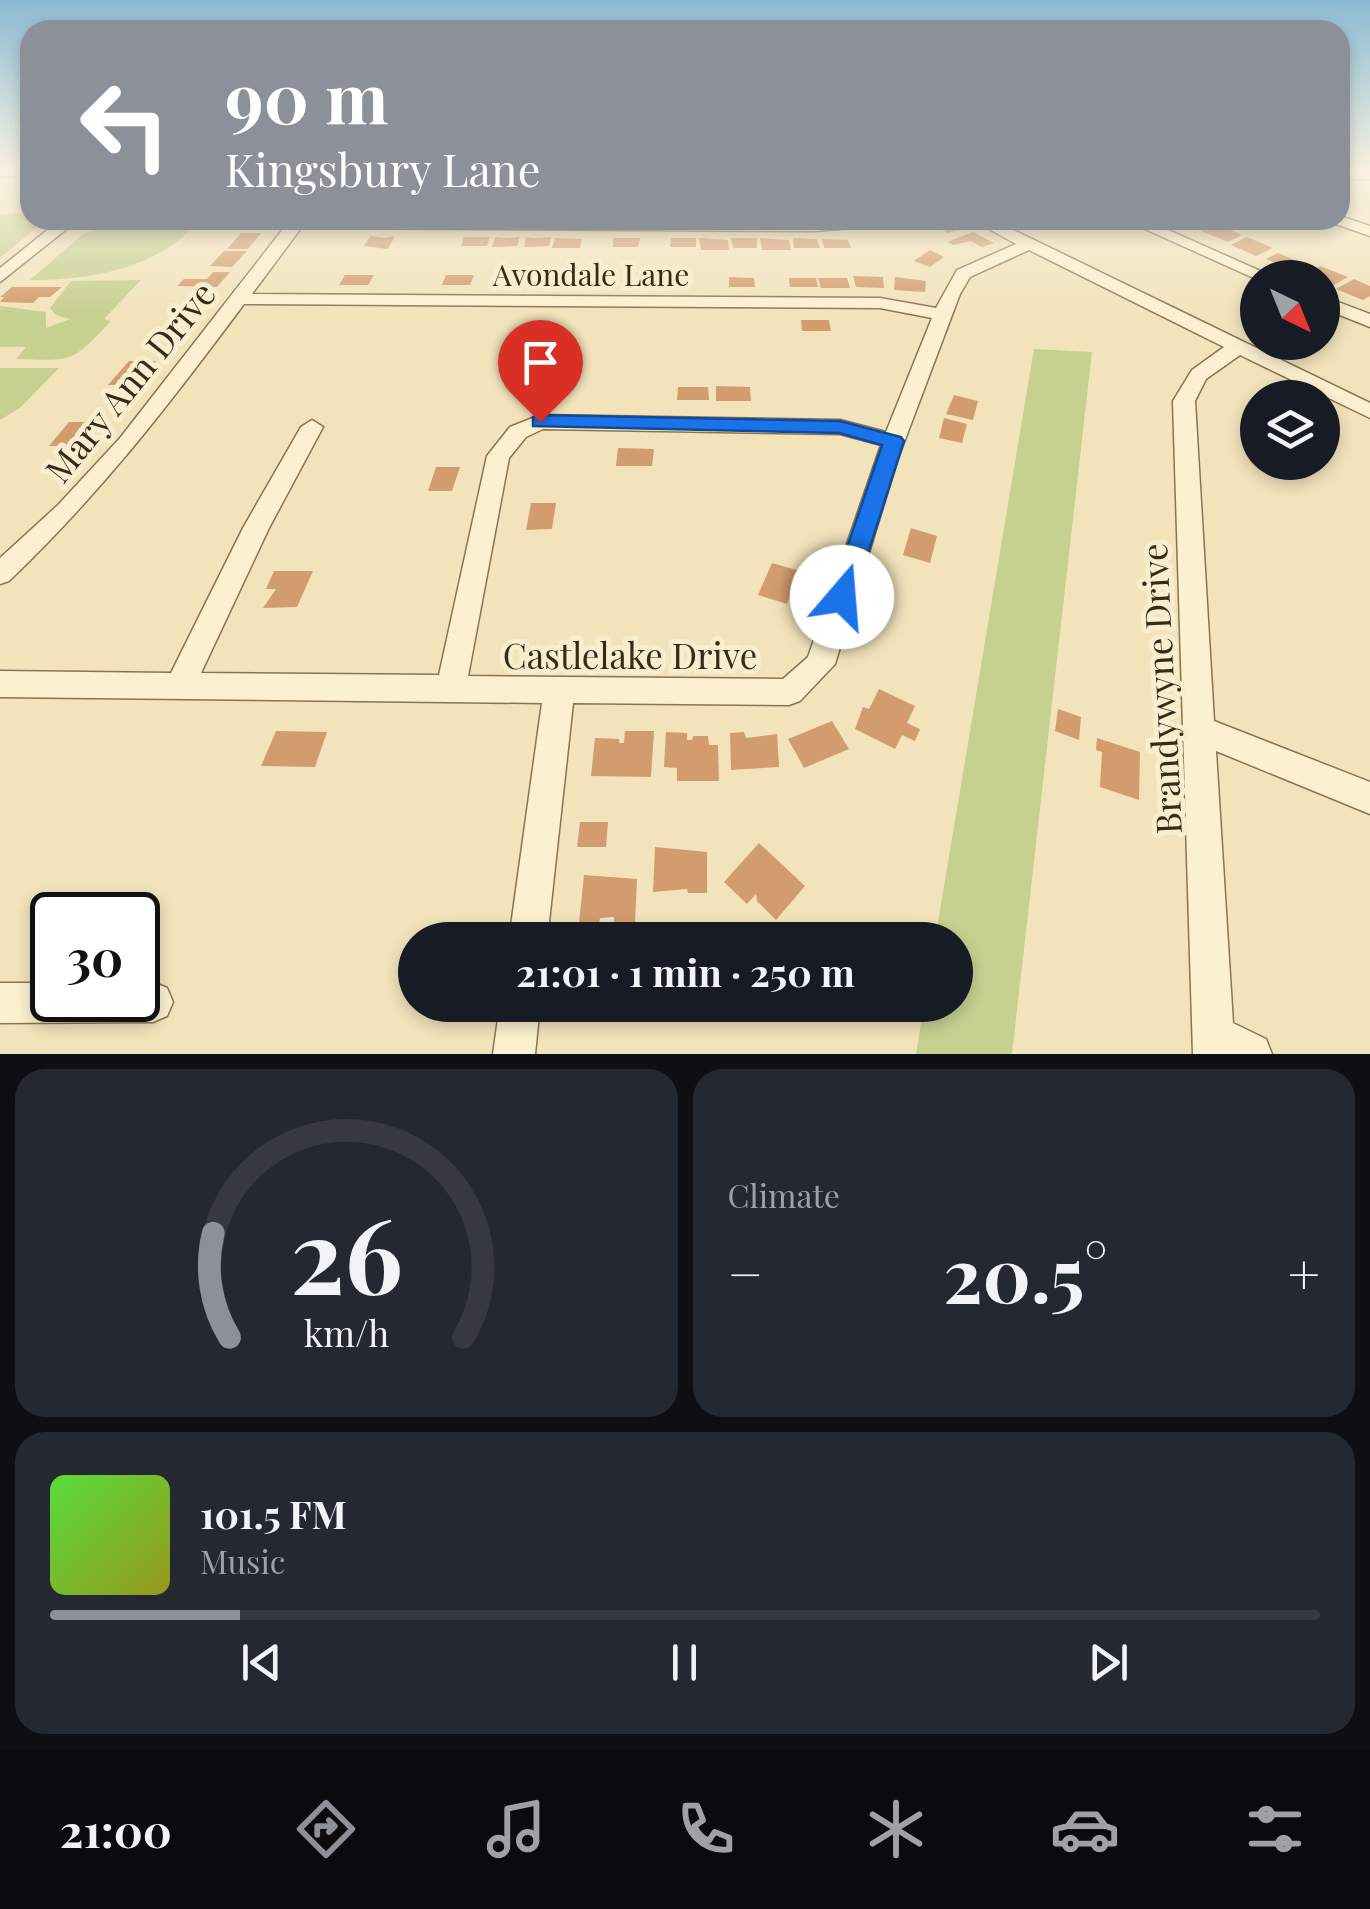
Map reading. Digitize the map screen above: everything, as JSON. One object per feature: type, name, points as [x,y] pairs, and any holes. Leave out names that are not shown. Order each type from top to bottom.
[{"type":"street","points":[[0,277],[58,230]]},
{"type":"street","name":"Mary Ann Drive","points":[[0,574],[67,511],[128,443],[291,230]]},
{"type":"street","points":[[1001,230],[1370,411]]},
{"type":"street","points":[[1157,230],[1240,266]]},
{"type":"street","name":"Castlelake Drive","points":[[0,684],[789,692],[820,664],[894,441],[963,274],[1029,244]]},
{"type":"street","name":"Avondale Lane","points":[[237,299],[880,303],[943,315]]},
{"type":"street","points":[[1340,308],[1370,321]]},
{"type":"street","name":"Brandywyne Drive","points":[[1214,1044],[1184,401],[1191,380],[1239,347]]},
{"type":"street","points":[[450,690],[498,456],[518,432],[540,422],[769,425],[840,427],[894,441]]},
{"type":"street","points":[[180,686],[256,528],[312,427]]},
{"type":"street","points":[[530,922],[559,691]]},
{"type":"street","points":[[1199,729],[1370,798]]},
{"type":"street","points":[[0,1003],[30,1003]]},
{"type":"street","points":[[514,1054],[518,1022]]},
{"type":"street","points":[[1214,1044],[1251,1054]]},
{"type":"green space","points":[[0,219],[20,219],[20,230],[34,230],[0,258]]},
{"type":"green space","points":[[95,230],[190,230],[174,244],[136,264],[94,275],[30,280],[82,235]]},
{"type":"green space","points":[[141,280],[104,319],[111,321],[79,352],[61,359],[16,359],[26,347],[0,347],[0,306],[46,312],[46,328],[70,319],[56,315],[50,308],[71,281]]},
{"type":"green space","points":[[1034,349],[1092,352],[1012,1054],[916,1054],[921,1022],[973,1022],[973,922],[938,922]]},
{"type":"green space","points":[[0,368],[59,368],[21,407],[0,420]]},
{"type":"building","points":[[1230,230],[1242,235],[1228,242],[1201,231]]},
{"type":"building","points":[[973,232],[994,243],[982,247],[971,241],[953,245],[947,242]]},
{"type":"building","points":[[241,233],[261,233],[248,249],[227,249]]},
{"type":"building","points":[[370,236],[395,236],[388,249],[364,246]]},
{"type":"building","points":[[464,237],[490,237],[487,246],[461,246]]},
{"type":"building","points":[[495,237],[520,237],[517,246],[492,247]]},
{"type":"building","points":[[526,237],[551,237],[549,246],[524,247]]},
{"type":"building","points":[[1247,237],[1273,248],[1256,256],[1231,245]]},
{"type":"building","points":[[555,238],[582,239],[580,248],[552,248]]},
{"type":"building","points":[[613,238],[640,238],[638,247],[613,247]]},
{"type":"building","points":[[671,238],[696,238],[696,247],[670,247]]},
{"type":"building","points":[[699,238],[728,240],[729,250],[701,250]]},
{"type":"building","points":[[731,238],[757,238],[757,248],[733,248]]},
{"type":"building","points":[[760,238],[789,240],[791,250],[762,250]]},
{"type":"building","points":[[793,238],[817,239],[820,248],[794,248]]},
{"type":"building","points":[[822,239],[848,240],[851,248],[824,248]]},
{"type":"building","points":[[930,250],[944,257],[930,267],[914,261]]},
{"type":"building","points":[[224,251],[247,251],[232,267],[210,266]]},
{"type":"building","points":[[1278,253],[1295,260],[1268,260]]},
{"type":"building","points":[[213,272],[230,272],[217,287],[177,286],[184,279],[207,279]]},
{"type":"building","points":[[345,275],[374,275],[368,285],[339,285]]},
{"type":"building","points":[[446,275],[474,275],[470,285],[442,285]]},
{"type":"building","points":[[578,276],[603,276],[601,286],[576,286]]},
{"type":"building","points":[[853,276],[883,277],[884,288],[856,287]]},
{"type":"building","points":[[546,277],[572,277],[570,286],[544,286]]},
{"type":"building","points":[[637,277],[663,277],[663,286],[636,286]]},
{"type":"building","points":[[729,277],[754,278],[755,287],[729,287]]},
{"type":"building","points":[[895,277],[926,281],[925,292],[894,290]]},
{"type":"building","points":[[789,278],[816,278],[818,287],[790,287]]},
{"type":"building","points":[[818,278],[847,278],[850,288],[821,288]]},
{"type":"building","points":[[1354,279],[1370,286],[1370,296],[1363,300],[1340,291]]},
{"type":"building","points":[[12,287],[62,287],[33,303],[0,302],[4,297],[0,297]]},
{"type":"building","points":[[801,320],[829,320],[831,331],[802,331]]},
{"type":"building","points":[[129,361],[156,361],[136,385],[108,385]]},
{"type":"building","points":[[716,386],[750,387],[751,401],[716,401]]},
{"type":"building","points":[[678,387],[708,387],[709,400],[677,400]]},
{"type":"building","points":[[954,395],[978,401],[973,420],[946,414]]},
{"type":"building","points":[[944,418],[967,424],[962,443],[939,438]]},
{"type":"building","points":[[69,422],[104,422],[77,446],[49,446]]},
{"type":"building","points":[[618,448],[654,449],[652,466],[616,466]]},
{"type":"building","points":[[436,467],[460,467],[452,491],[428,491]]},
{"type":"building","points":[[531,503],[556,503],[552,529],[526,530]]},
{"type":"building","points":[[911,528],[937,536],[930,563],[903,555]]},
{"type":"building","points":[[772,563],[800,571],[787,604],[758,595]]},
{"type":"building","points":[[274,571],[313,571],[297,607],[263,608],[276,589],[266,589]]},
{"type":"building","points":[[879,689],[915,706],[907,723],[920,729],[915,741],[902,735],[895,749],[855,729],[863,707],[869,709]]},
{"type":"building","points":[[1058,709],[1081,717],[1079,740],[1055,731]]},
{"type":"building","points":[[832,721],[849,749],[804,768],[788,739]]},
{"type":"building","points":[[276,731],[327,732],[315,767],[261,766]]},
{"type":"building","points":[[625,731],[654,731],[651,777],[591,776],[595,738],[619,739],[619,743],[624,743]]},
{"type":"building","points":[[666,732],[687,733],[687,740],[708,736],[709,745],[718,745],[719,781],[677,781],[677,768],[664,767]]},
{"type":"building","points":[[744,732],[746,738],[777,734],[779,767],[731,770],[730,733]]},
{"type":"building","points":[[1097,738],[1140,752],[1139,800],[1100,787],[1102,752],[1096,750]]},
{"type":"building","points":[[580,822],[608,822],[606,847],[577,847]]},
{"type":"building","points":[[759,843],[805,886],[776,920],[757,901],[756,894],[747,904],[724,882]]},
{"type":"building","points":[[655,847],[707,852],[707,893],[688,893],[687,889],[653,892]]},
{"type":"building","points":[[584,875],[637,879],[635,922],[614,922],[614,917],[579,922]]},
{"type":"route","points":[[540,422],[840,427],[894,441],[842,597]]}]
